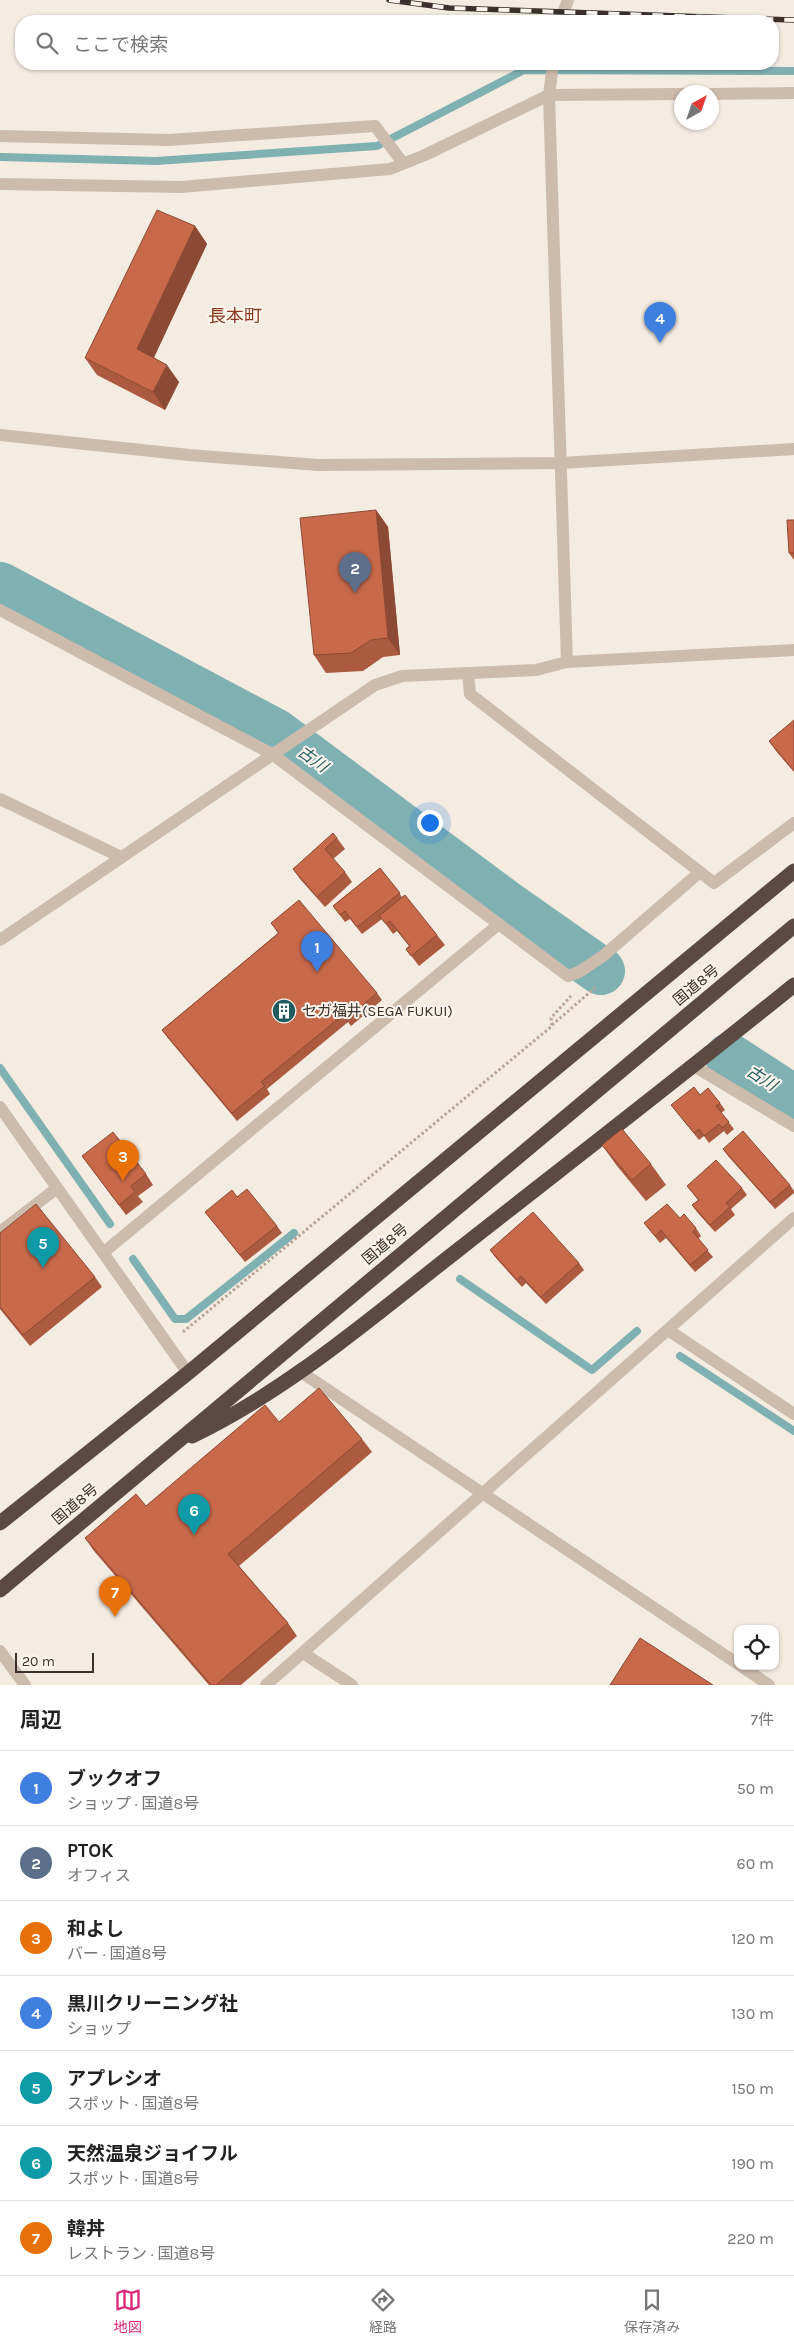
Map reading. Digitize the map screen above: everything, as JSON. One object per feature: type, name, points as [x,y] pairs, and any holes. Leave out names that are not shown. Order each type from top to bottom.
[{"type":"highway","name":"国道8号","points":[[0,1524],[188,1372],[794,871]]},
{"type":"highway","name":"国道8号","points":[[0,1590],[794,926]]},
{"type":"highway","points":[[174,1445],[228,1419],[301,1372],[694,1066],[794,985]]},
{"type":"street","points":[[562,15],[568,0]]},
{"type":"street","points":[[552,70],[549,95],[567,662]]},
{"type":"street","points":[[719,94],[794,93]]},
{"type":"street","points":[[0,184],[181,187],[390,169],[549,95],[674,94]]},
{"type":"street","points":[[0,136],[169,140],[375,126],[403,164]]},
{"type":"street","points":[[0,435],[190,455],[318,465],[561,463],[794,449]]},
{"type":"street","points":[[0,610],[272,754],[499,924],[574,974],[603,956],[700,872]]},
{"type":"street","points":[[0,940],[375,685],[402,676],[536,670],[567,662],[794,650]]},
{"type":"street","points":[[468,673],[470,694],[714,883],[794,823]]},
{"type":"street","points":[[0,799],[120,857]]},
{"type":"street","points":[[103,1253],[499,924]]},
{"type":"street","points":[[694,1066],[794,1126]]},
{"type":"street","points":[[0,1107],[188,1372]]},
{"type":"street","points":[[0,1232],[57,1188]]},
{"type":"street","points":[[266,1685],[794,1218]]},
{"type":"street","points":[[668,1330],[794,1414]]},
{"type":"street","points":[[301,1372],[734,1661]]},
{"type":"street","points":[[0,1651],[25,1685]]},
{"type":"street","points":[[303,1653],[352,1685]]},
{"type":"street","points":[[747,1670],[769,1685]]},
{"type":"path","points":[[168,1345],[552,1026],[551,1018],[579,987],[574,974]]},
{"type":"building","points":[[157,210],[195,226],[137,349],[167,365],[153,392],[85,358]]},
{"type":"building","points":[[376,510],[388,638],[371,640],[351,653],[314,655],[300,518]]},
{"type":"building","points":[[787,520],[794,520],[794,553],[789,553]]},
{"type":"building","points":[[794,720],[794,771],[769,741]]},
{"type":"building","points":[[333,833],[337,838],[325,849],[345,872],[317,897],[293,869]]},
{"type":"building","points":[[380,868],[400,893],[357,927],[345,911],[340,915],[333,906]]},
{"type":"building","points":[[405,895],[437,935],[411,956],[406,949],[410,946],[390,921],[386,924],[379,916]]},
{"type":"building","name":"セガ福井(SEGA FUKUI)","points":[[299,900],[377,993],[346,1019],[343,1015],[261,1082],[265,1086],[232,1113],[162,1030],[279,933],[271,923]]},
{"type":"building","points":[[694,1087],[700,1095],[708,1088],[720,1103],[716,1106],[729,1122],[722,1128],[719,1124],[704,1136],[699,1129],[694,1133],[671,1105]]},
{"type":"building","points":[[622,1129],[651,1164],[632,1180],[602,1145]]},
{"type":"building","points":[[743,1131],[790,1185],[770,1202],[723,1149]]},
{"type":"building","points":[[113,1132],[146,1174],[131,1186],[135,1192],[119,1205],[82,1156]]},
{"type":"building","points":[[716,1160],[742,1188],[726,1203],[730,1207],[710,1225],[692,1205],[699,1200],[687,1186]]},
{"type":"building","points":[[247,1189],[277,1226],[240,1255],[205,1212],[232,1190],[237,1197]]},
{"type":"building","points":[[36,1204],[95,1277],[23,1335],[0,1307],[0,1233]]},
{"type":"building","points":[[667,1204],[680,1218],[684,1214],[696,1228],[693,1232],[708,1250],[690,1265],[661,1230],[655,1236],[644,1223]]},
{"type":"building","points":[[533,1212],[579,1263],[541,1297],[521,1276],[517,1280],[490,1250]]},
{"type":"building","points":[[319,1388],[362,1439],[228,1554],[288,1623],[216,1685],[211,1685],[85,1538],[136,1494],[146,1506],[265,1405],[279,1422]]},
{"type":"building","points":[[640,1638],[713,1685],[610,1685]]},
{"type":"waterway","points":[[0,157],[156,161],[377,146],[524,70],[794,71]]},
{"type":"waterway","name":"古川","points":[[0,586],[276,733],[507,905],[601,971]]},
{"type":"waterway","name":"古川","points":[[729,1057],[794,1099]]},
{"type":"waterway","points":[[0,1068],[110,1224]]},
{"type":"waterway","points":[[133,1259],[175,1319],[186,1319],[294,1233]]},
{"type":"waterway","points":[[460,1279],[592,1370],[637,1331]]},
{"type":"waterway","points":[[680,1356],[794,1431]]},
{"type":"railway","points":[[389,0],[449,8],[650,15]]},
{"type":"railway","points":[[779,19],[794,20]]},
{"type":"place","name":"黒川クリーニング社","points":[[660,343]]},
{"type":"place","name":"PTOK","points":[[355,593]]},
{"type":"place","name":"ブックオフ","points":[[317,972]]},
{"type":"place","name":"セガ福井(SEGA FUKUI)","points":[[284,1011]]},
{"type":"place","name":"和よし","points":[[123,1181]]},
{"type":"place","name":"アプレシオ","points":[[43,1268]]},
{"type":"place","name":"天然温泉ジョイフル","points":[[194,1535]]},
{"type":"place","name":"韓丼","points":[[115,1617]]},
{"type":"district","name":"長本町","points":[[235,316]]}]
